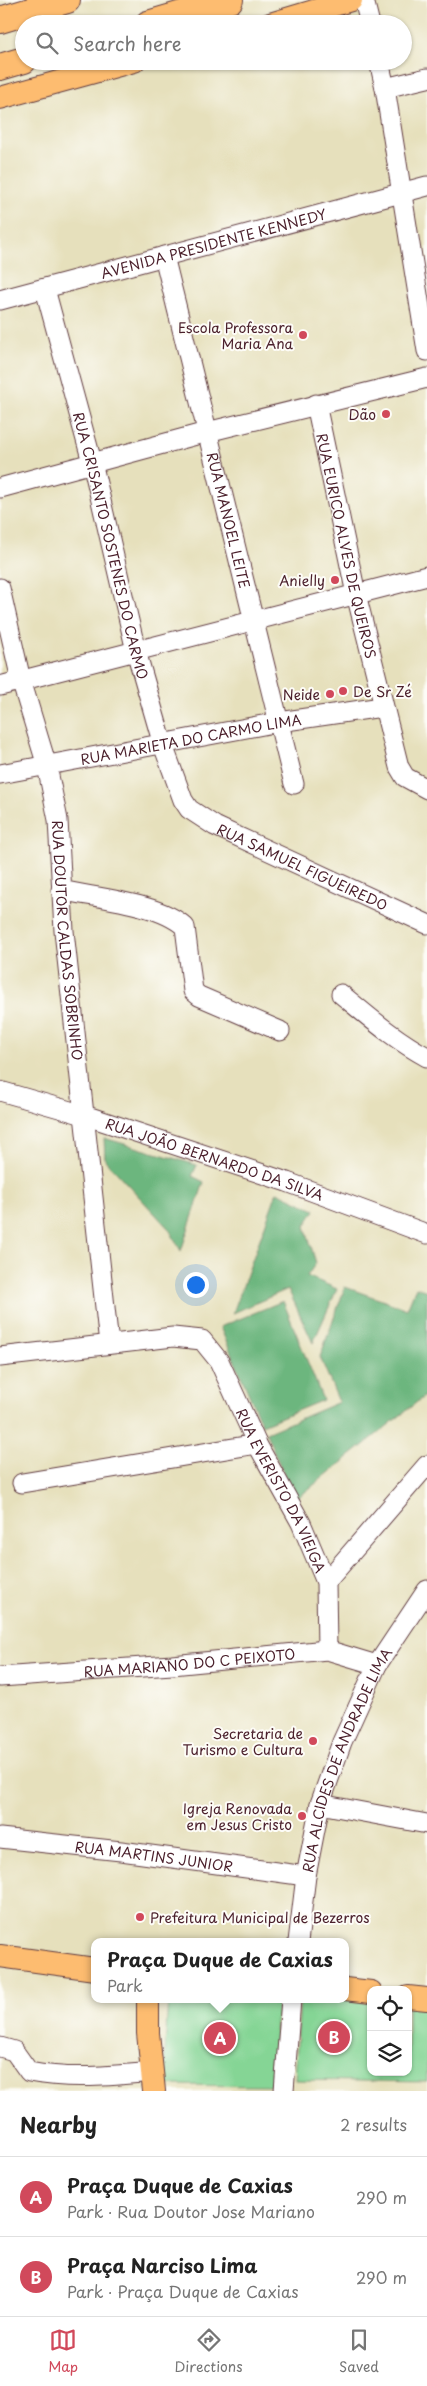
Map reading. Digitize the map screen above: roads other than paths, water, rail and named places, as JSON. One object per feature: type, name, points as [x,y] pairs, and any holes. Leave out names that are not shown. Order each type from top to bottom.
[{"type":"highway","points":[[17,15],[67,0]]},
{"type":"highway","points":[[179,15],[230,0]]},
{"type":"highway","points":[[0,20],[15,16]]},
{"type":"highway","points":[[0,67],[15,63]]},
{"type":"main road","points":[[300,15],[351,0]]},
{"type":"main road","points":[[0,98],[101,70]]},
{"type":"main road","points":[[0,1956],[91,1968]]},
{"type":"main road","points":[[349,1989],[367,1992]]},
{"type":"main road","points":[[412,1997],[427,1999]]},
{"type":"main road","points":[[148,2003],[148,2032],[153,2082]]},
{"type":"street","points":[[364,0],[368,15]]},
{"type":"street","points":[[381,70],[386,88],[427,351]]},
{"type":"street","points":[[386,88],[427,78]]},
{"type":"street","name":"AVENIDA PRESIDENTE KENNEDY","points":[[0,300],[402,191],[427,186]]},
{"type":"street","name":"RUA MANOEL LEITE","points":[[164,256],[294,784]]},
{"type":"street","name":"RUA CRISANTO SOSTENES DO CARMO","points":[[45,289],[92,462],[136,651],[163,746],[183,800]]},
{"type":"street","points":[[0,488],[206,432],[427,378]]},
{"type":"street","name":"RUA EURICO ALVES DE QUEIROS","points":[[316,404],[356,594],[382,707],[399,767],[405,777],[427,789]]},
{"type":"street","points":[[0,686],[427,576]]},
{"type":"street","name":"RUA DOUTOR CALDAS SOBRINHO","points":[[0,588],[21,680],[47,766],[58,820],[61,890],[109,1344]]},
{"type":"street","name":"RUA MARIETA DO CARMO LIMA","points":[[0,774],[163,746],[279,722],[382,707]]},
{"type":"street","name":"RUA SAMUEL FIGUEIREDO","points":[[183,800],[196,815],[215,826],[427,924]]},
{"type":"street","points":[[61,890],[154,909],[170,915],[185,927],[193,991],[199,996],[280,1031]]},
{"type":"street","points":[[341,994],[388,1033],[427,1057]]},
{"type":"street","name":"RUA JOÃO BERNARDO DA SILVA","points":[[0,1091],[84,1114],[287,1182],[427,1234]]},
{"type":"street","name":"RUA EVERISTO DA VIEIGA","points":[[109,1344],[173,1336],[202,1340],[219,1361],[257,1444],[301,1523],[326,1582],[326,1650]]},
{"type":"street","points":[[0,1357],[109,1344]]},
{"type":"street","points":[[22,1483],[257,1444]]},
{"type":"street","points":[[326,1582],[427,1465]]},
{"type":"street","name":"RUA ALCIDES DE ANDRADE LIMA","points":[[298,1938],[306,1876],[320,1804],[342,1742],[377,1665],[427,1590]]},
{"type":"street","name":"RUA MARIANO DO C PEIXOTO","points":[[0,1676],[172,1665],[326,1650],[377,1665]]},
{"type":"street","points":[[320,1804],[427,1824]]},
{"type":"street","name":"RUA MARTINS JUNIOR","points":[[0,1838],[121,1851],[306,1876]]},
{"type":"street","points":[[284,2091],[291,2003]]},
{"type":"street","points":[[0,2047],[14,2051],[29,2072],[54,2077],[101,2077],[153,2082]]},
{"type":"place","name":"Escola Professora Maria Ana","points":[[303,335]]},
{"type":"place","name":"Dão","points":[[386,414]]},
{"type":"place","name":"Anielly","points":[[335,580]]},
{"type":"place","name":"De Sr Zé","points":[[343,691]]},
{"type":"place","name":"Neide","points":[[330,694]]},
{"type":"place","name":"Secretaria de Turismo e Cultura","points":[[313,1741]]},
{"type":"place","name":"Igreja Renovada em Jesus Cristo","points":[[302,1816]]},
{"type":"place","name":"Prefeitura Municipal de Bezerros","points":[[140,1917]]},
{"type":"place","name":"Praça Narciso Lima","points":[[334,2037]]},
{"type":"place","name":"Praça Duque de Caxias","points":[[220,2038]]}]
